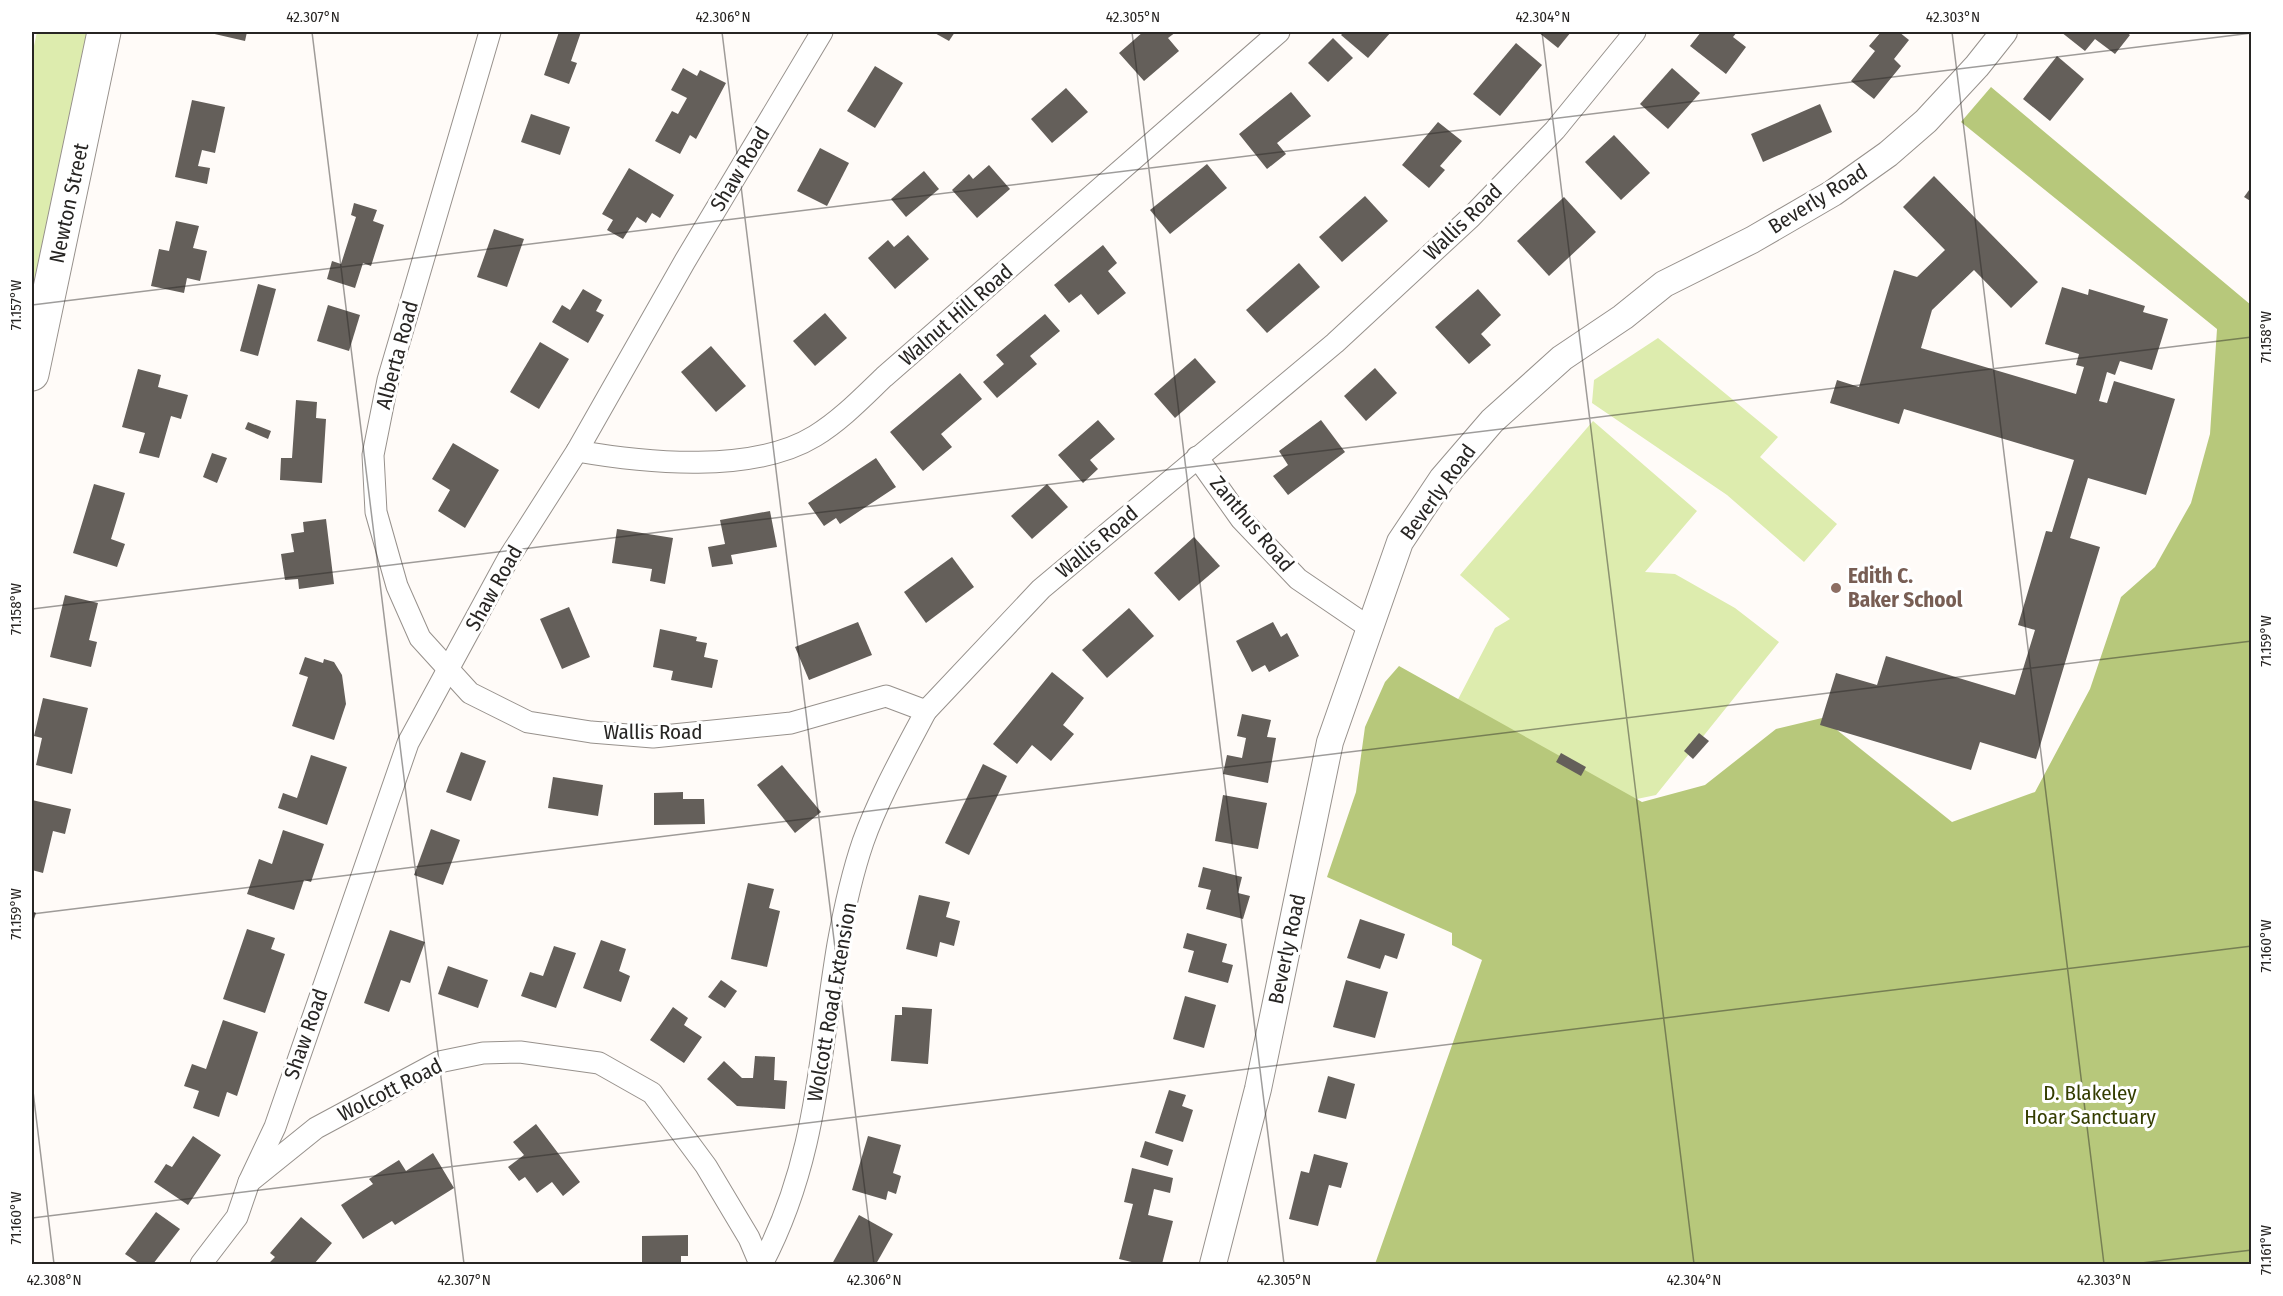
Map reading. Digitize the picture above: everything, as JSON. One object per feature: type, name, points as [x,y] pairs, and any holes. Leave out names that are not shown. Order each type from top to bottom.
[{"type":"main road","name":"Newton Street","points":[[32,374],[104,32]]},
{"type":"street","name":"Alberta Road","points":[[448,671],[420,638],[397,586],[376,512],[373,455],[388,380],[490,32]]},
{"type":"street","name":"Shaw Road","points":[[249,1182],[275,1127],[408,743],[508,559],[577,451],[673,282],[822,32]]},
{"type":"street","name":"Walnut Hill Road","points":[[577,451],[627,460],[677,463],[738,459],[786,450],[813,437],[840,419],[884,377],[1279,32]]},
{"type":"street","name":"Wallis Road","points":[[448,671],[470,693],[528,722],[591,732],[653,737],[791,723],[886,696],[926,711],[1041,589],[1335,343],[1471,217],[1554,130],[1635,32]]},
{"type":"street","name":"Beverly Road","points":[[1212,1264],[1258,1089],[1330,742],[1400,542],[1442,479],[1492,421],[1562,358],[1623,317],[1664,284],[1752,240],[1833,194],[1888,154],[1926,121],[1977,66],[2004,32]]},
{"type":"street","name":"Zanthus Road","points":[[1197,457],[1241,519],[1298,579],[1370,628]]},
{"type":"street","name":"Wolcott Road Extension","points":[[761,1264],[782,1228],[804,1160],[822,1072],[838,943],[863,842],[926,711]]},
{"type":"street","name":"Wolcott Road","points":[[249,1182],[316,1128],[439,1062],[483,1053],[520,1052],[557,1056],[599,1063],[652,1093],[706,1166],[749,1238],[761,1264]]},
{"type":"street","points":[[201,1264],[237,1217],[249,1182]]},
{"type":"green space","points":[[37,32],[93,32],[32,323],[32,55]]},
{"type":"green space","name":"D. Blakeley Hoar Sanctuary","points":[[1991,87],[2251,305],[2251,1264],[1375,1264],[1482,960],[1452,945],[1452,933],[1327,877],[1356,792],[1365,727],[1385,682],[1399,666],[1642,802],[1705,785],[1776,729],[1822,718],[1952,822],[2035,792],[2090,689],[2121,597],[2155,567],[2191,503],[2210,434],[2217,329],[1961,122]]},
{"type":"green space","points":[[1658,338],[1778,437],[1760,457],[1837,524],[1804,562],[1727,495],[1592,403],[1594,380]]},
{"type":"green space","points":[[1593,421],[1697,511],[1645,572],[1675,574],[1735,608],[1779,642],[1656,795],[1632,800],[1453,709],[1495,628],[1510,619],[1460,575]]},
{"type":"building","points":[[206,32],[247,32],[245,41]]},
{"type":"building","points":[[559,32],[581,32],[571,61],[577,63],[569,84],[544,75]]},
{"type":"building","points":[[933,32],[955,32],[949,41]]},
{"type":"building","points":[[1143,32],[1176,32],[1168,38],[1179,51],[1144,81],[1119,53]]},
{"type":"building","points":[[1344,32],[1391,32],[1368,58],[1341,35]]},
{"type":"building","points":[[1538,32],[1571,32],[1558,48]]},
{"type":"building","points":[[1701,32],[1737,32],[1733,37],[1746,47],[1726,74],[1690,46]]},
{"type":"building","points":[[1881,32],[1899,32],[1909,40],[1894,59],[1901,66],[1874,99],[1851,81],[1875,51],[1869,46]]},
{"type":"building","points":[[2061,32],[2126,32],[2130,35],[2115,54],[2095,39],[2085,51]]},
{"type":"building","points":[[1333,38],[1353,58],[1328,82],[1308,63]]},
{"type":"building","points":[[1516,43],[1542,65],[1500,116],[1473,94]]},
{"type":"building","points":[[2057,56],[2084,79],[2050,121],[2023,99]]},
{"type":"building","points":[[875,66],[903,83],[875,128],[847,111]]},
{"type":"building","points":[[683,68],[697,76],[700,70],[726,83],[696,139],[690,135],[680,154],[655,141],[672,111],[678,114],[687,98],[671,90]]},
{"type":"building","points":[[1672,68],[1700,93],[1668,129],[1640,104]]},
{"type":"building","points":[[1066,88],[1088,112],[1052,143],[1031,119]]},
{"type":"building","points":[[1291,92],[1311,116],[1277,143],[1286,154],[1267,169],[1239,134]]},
{"type":"building","points":[[192,100],[225,107],[215,153],[202,150],[198,166],[210,168],[207,184],[175,177]]},
{"type":"building","points":[[1820,104],[1832,132],[1763,162],[1751,134]]},
{"type":"building","points":[[531,114],[570,127],[560,155],[521,142]]},
{"type":"building","points":[[1438,122],[1462,141],[1440,166],[1445,170],[1429,188],[1402,165]]},
{"type":"building","points":[[1614,135],[1650,173],[1621,200],[1585,162]]},
{"type":"building","points":[[820,148],[849,163],[827,206],[797,191]]},
{"type":"building","points":[[1207,164],[1227,188],[1170,234],[1150,210]]},
{"type":"building","points":[[989,165],[1010,189],[977,218],[952,190],[969,174],[973,179]]},
{"type":"building","points":[[629,168],[674,195],[660,218],[652,213],[646,223],[637,217],[623,239],[607,230],[613,220],[602,214]]},
{"type":"building","points":[[924,171],[939,189],[906,217],[891,199]]},
{"type":"building","points":[[1934,176],[2038,282],[2011,308],[1974,270],[1932,310],[1921,348],[2076,394],[2084,367],[2076,365],[2079,354],[2045,344],[2062,287],[2088,295],[2089,289],[2145,306],[2143,312],[2168,319],[2152,370],[2120,361],[2115,375],[2107,372],[2099,401],[2107,403],[2114,381],[2175,399],[2146,495],[2088,478],[2070,538],[2100,547],[2036,759],[1980,742],[1971,770],[1820,725],[1836,673],[1877,685],[1886,656],[2015,695],[2035,630],[2018,625],[2046,531],[2052,532],[2074,460],[1904,409],[1899,424],[1830,403],[1837,380],[1859,387],[1894,270],[1917,277],[1945,250],[1903,207]]},
{"type":"building","points":[[2252,186],[2252,202],[2244,197]]},
{"type":"building","points":[[1365,196],[1388,221],[1342,262],[1319,237]]},
{"type":"building","points":[[1564,197],[1596,232],[1549,276],[1517,241]]},
{"type":"building","points":[[354,203],[377,210],[373,221],[384,225],[371,266],[363,263],[355,288],[327,279],[332,261],[341,264],[356,217],[351,215]]},
{"type":"building","points":[[176,221],[199,226],[193,248],[207,251],[200,281],[187,278],[184,293],[151,286],[159,249],[169,251]]},
{"type":"building","points":[[494,229],[524,239],[507,287],[477,277]]},
{"type":"building","points":[[908,235],[929,259],[895,289],[868,258],[888,240],[894,247]]},
{"type":"building","points":[[1103,245],[1117,263],[1108,271],[1126,293],[1098,315],[1081,294],[1069,303],[1054,285]]},
{"type":"building","points":[[1299,263],[1320,287],[1267,333],[1246,310]]},
{"type":"building","points":[[258,284],[276,289],[258,356],[240,351]]},
{"type":"building","points":[[583,289],[602,300],[596,311],[604,315],[588,343],[552,322],[562,305],[570,310]]},
{"type":"building","points":[[1478,289],[1501,315],[1481,334],[1491,345],[1469,364],[1435,327]]},
{"type":"building","points":[[328,305],[360,315],[349,351],[317,341]]},
{"type":"building","points":[[825,313],[847,338],[815,366],[793,341]]},
{"type":"building","points":[[1045,314],[1060,331],[1030,356],[1037,364],[997,398],[983,382],[1004,364],[996,355]]},
{"type":"building","points":[[540,342],[569,359],[539,409],[510,392]]},
{"type":"building","points":[[711,346],[746,386],[716,412],[681,372]]},
{"type":"building","points":[[1195,358],[1216,382],[1175,418],[1154,394]]},
{"type":"building","points":[[1375,368],[1397,393],[1366,421],[1344,396]]},
{"type":"building","points":[[138,369],[161,375],[158,387],[188,395],[181,419],[171,416],[159,458],[139,453],[145,433],[122,427]]},
{"type":"building","points":[[960,373],[982,399],[941,434],[952,447],[923,471],[890,432]]},
{"type":"building","points":[[296,400],[317,402],[316,418],[326,419],[322,483],[280,480],[281,458],[292,458]]},
{"type":"building","points":[[1098,420],[1115,439],[1090,460],[1098,469],[1083,483],[1058,455]]},
{"type":"building","points":[[1321,420],[1345,452],[1288,495],[1273,476],[1288,465],[1279,451]]},
{"type":"building","points":[[248,422],[271,431],[268,439],[245,429]]},
{"type":"building","points":[[453,443],[499,470],[465,528],[438,511],[450,490],[432,479]]},
{"type":"building","points":[[212,453],[227,458],[217,483],[203,477]]},
{"type":"building","points":[[876,458],[896,487],[840,524],[836,518],[824,526],[808,503]]},
{"type":"building","points":[[94,484],[125,493],[111,539],[125,544],[117,567],[73,553]]},
{"type":"building","points":[[1047,484],[1068,507],[1032,539],[1011,516]]},
{"type":"building","points":[[770,511],[777,547],[731,555],[733,564],[712,567],[708,547],[725,544],[720,520]]},
{"type":"building","points":[[326,519],[334,584],[299,589],[298,579],[285,580],[281,554],[294,552],[291,534],[304,532],[303,522]]},
{"type":"building","points":[[617,529],[673,538],[665,584],[650,581],[652,569],[612,563]]},
{"type":"building","points":[[1194,537],[1220,566],[1179,601],[1154,573]]},
{"type":"building","points":[[952,557],[974,587],[926,623],[904,592]]},
{"type":"building","points":[[65,595],[98,603],[89,640],[97,642],[91,667],[50,657]]},
{"type":"building","points":[[569,607],[590,657],[562,669],[540,619]]},
{"type":"building","points":[[1129,608],[1154,636],[1107,678],[1082,650]]},
{"type":"building","points":[[858,622],[872,655],[809,680],[795,647]]},
{"type":"building","points":[[1273,622],[1281,637],[1287,633],[1299,656],[1269,672],[1265,665],[1252,672],[1236,641]]},
{"type":"building","points":[[660,629],[697,637],[696,641],[707,643],[704,657],[718,660],[712,688],[671,680],[673,671],[653,667]]},
{"type":"building","points":[[305,657],[323,663],[324,659],[334,662],[342,675],[346,704],[334,740],[292,726],[308,677],[299,674]]},
{"type":"building","points":[[1052,672],[1084,698],[1063,725],[1074,734],[1051,761],[1032,745],[1017,764],[993,744]]},
{"type":"building","points":[[43,698],[88,708],[72,774],[36,765],[42,738],[34,736]]},
{"type":"building","points":[[1242,714],[1271,720],[1267,737],[1276,738],[1268,783],[1223,774],[1227,755],[1242,758],[1246,738],[1237,736]]},
{"type":"building","points":[[1699,733],[1709,741],[1693,759],[1684,751]]},
{"type":"building","points":[[461,752],[486,761],[471,801],[446,792]]},
{"type":"building","points":[[1561,753],[1586,767],[1581,776],[1556,762]]},
{"type":"building","points":[[311,755],[347,767],[327,825],[278,808],[283,793],[297,798]]},
{"type":"building","points":[[983,764],[1007,776],[969,855],[945,843]]},
{"type":"building","points":[[782,765],[821,812],[795,833],[757,785]]},
{"type":"building","points":[[553,777],[603,785],[598,816],[548,808]]},
{"type":"building","points":[[683,792],[683,799],[704,799],[705,824],[654,825],[654,793]]},
{"type":"building","points":[[1223,795],[1267,803],[1258,849],[1215,841]]},
{"type":"building","points":[[32,800],[71,809],[65,834],[53,831],[43,873],[32,870]]},
{"type":"building","points":[[431,829],[460,840],[443,885],[414,875]]},
{"type":"building","points":[[283,830],[324,844],[311,882],[304,880],[294,910],[247,894],[259,859],[272,864]]},
{"type":"building","points":[[1203,867],[1242,877],[1238,893],[1250,896],[1243,919],[1206,909],[1211,890],[1198,887]]},
{"type":"building","points":[[748,883],[774,889],[769,908],[780,911],[767,967],[731,959]]},
{"type":"building","points":[[919,895],[950,902],[946,917],[960,921],[954,946],[940,942],[937,957],[906,949]]},
{"type":"building","points":[[32,911],[36,913],[32,925]]},
{"type":"building","points":[[1360,919],[1405,934],[1397,959],[1385,955],[1380,969],[1347,958]]},
{"type":"building","points":[[247,929],[275,938],[271,949],[285,954],[265,1013],[223,999]]},
{"type":"building","points":[[390,930],[425,942],[410,983],[401,980],[389,1012],[364,1003]]},
{"type":"building","points":[[1187,933],[1227,944],[1222,962],[1233,965],[1228,983],[1188,972],[1194,951],[1183,948]]},
{"type":"building","points":[[601,940],[626,949],[619,971],[630,976],[621,1002],[583,988]]},
{"type":"building","points":[[554,946],[576,953],[556,1008],[521,996],[530,972],[543,976]]},
{"type":"building","points":[[448,966],[488,980],[478,1008],[438,994]]},
{"type":"building","points":[[721,980],[737,991],[725,1008],[708,997]]},
{"type":"building","points":[[1346,980],[1388,992],[1375,1038],[1333,1027]]},
{"type":"building","points":[[1185,996],[1216,1005],[1204,1048],[1173,1039]]},
{"type":"building","points":[[673,1007],[688,1018],[684,1025],[702,1037],[684,1063],[650,1040]]},
{"type":"building","points":[[902,1007],[932,1009],[928,1064],[891,1061],[895,1015],[902,1015]]},
{"type":"building","points":[[223,1020],[258,1032],[237,1096],[227,1092],[219,1117],[193,1108],[199,1091],[184,1086],[192,1064],[206,1069]]},
{"type":"building","points":[[755,1056],[775,1057],[774,1080],[787,1081],[785,1109],[737,1106],[707,1079],[724,1061],[742,1078],[753,1078]]},
{"type":"building","points":[[1328,1076],[1355,1084],[1346,1119],[1318,1112]]},
{"type":"building","points":[[1169,1090],[1186,1095],[1182,1106],[1193,1110],[1183,1142],[1155,1133]]},
{"type":"building","points":[[536,1124],[580,1182],[563,1196],[552,1182],[537,1193],[525,1177],[519,1181],[508,1167],[524,1155],[513,1142]]},
{"type":"building","points":[[193,1136],[221,1155],[188,1205],[154,1182],[166,1164],[172,1167]]},
{"type":"building","points":[[868,1136],[901,1145],[893,1173],[901,1176],[896,1194],[888,1191],[886,1200],[852,1190]]},
{"type":"building","points":[[1145,1141],[1173,1150],[1168,1166],[1140,1157]]},
{"type":"building","points":[[433,1153],[454,1188],[395,1225],[392,1221],[363,1239],[341,1205],[373,1184],[369,1179],[399,1160],[406,1171]]},
{"type":"building","points":[[1314,1154],[1348,1163],[1341,1188],[1329,1185],[1318,1226],[1289,1219],[1301,1171],[1309,1173]]},
{"type":"building","points":[[1132,1168],[1173,1178],[1170,1193],[1154,1189],[1148,1215],[1173,1221],[1162,1264],[1140,1264],[1119,1259],[1133,1204],[1124,1202]]},
{"type":"building","points":[[156,1212],[180,1229],[153,1264],[140,1264],[125,1254]]},
{"type":"building","points":[[859,1215],[893,1234],[876,1264],[832,1264]]},
{"type":"building","points":[[301,1217],[332,1243],[314,1264],[268,1264],[275,1257],[270,1253]]},
{"type":"building","points":[[688,1235],[688,1256],[681,1256],[681,1264],[642,1264],[642,1236]]},
{"type":"place","name":"Edith C. Baker School","points":[[1836,588]]}]
